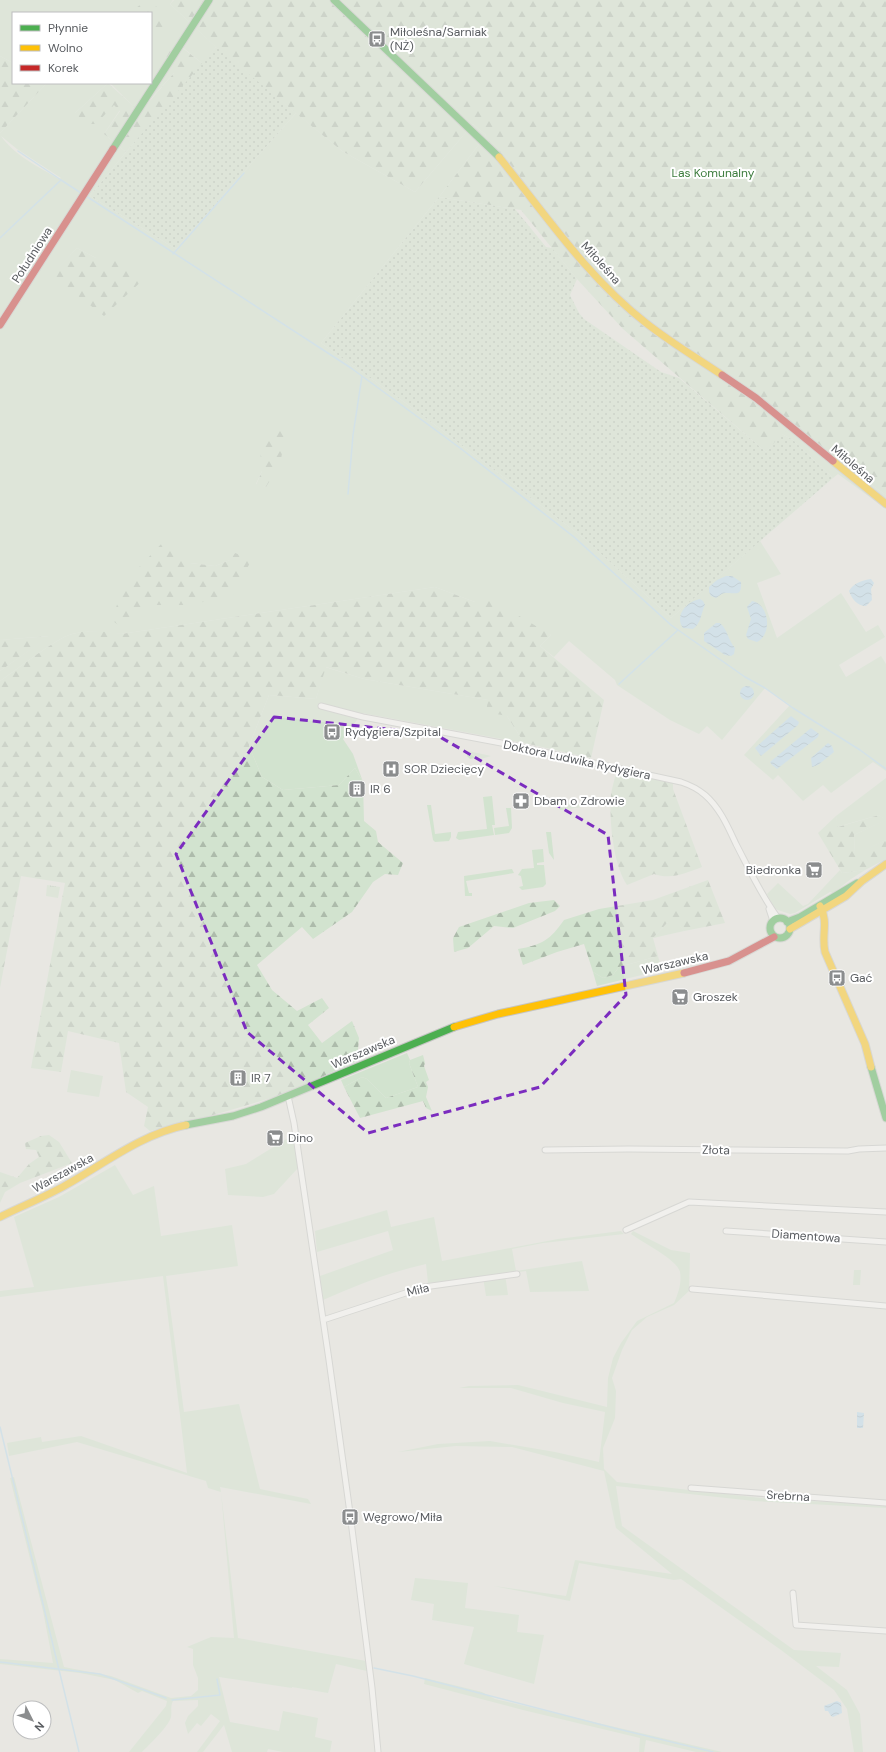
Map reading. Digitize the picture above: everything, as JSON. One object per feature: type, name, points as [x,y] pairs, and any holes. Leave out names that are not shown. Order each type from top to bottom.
[{"type":"street","name":"Południowa","points":[[0,325],[209,0]]},
{"type":"street","name":"Miłoleśna","points":[[334,0],[494,151],[587,267],[625,304],[646,323],[756,398],[886,504]]},
{"type":"street","name":"Doktora Ludwika Rydygiera","points":[[320,706],[363,717],[512,745],[681,782],[691,786],[705,795],[721,814],[775,920]]},
{"type":"street","points":[[787,922],[822,908],[846,896],[862,881],[886,864]]},
{"type":"street","points":[[790,929],[787,922],[783,919],[775,920],[770,927],[772,934],[783,938],[788,935],[790,929],[822,908]]},
{"type":"street","points":[[822,908],[827,921],[824,942],[826,954],[865,1044],[886,1118]]},
{"type":"street","name":"Warszawska","points":[[0,1216],[64,1186],[149,1137],[183,1126],[247,1112],[465,1023],[493,1015],[694,971],[729,961],[750,950],[772,934]]},
{"type":"street","points":[[288,1096],[296,1131],[323,1320],[372,1688],[378,1752]]},
{"type":"street","name":"Złota","points":[[545,1150],[628,1149],[848,1151],[886,1148]]},
{"type":"street","points":[[626,1230],[689,1202],[886,1212]]},
{"type":"street","name":"Diamentowa","points":[[726,1230],[886,1242]]},
{"type":"street","name":"Miła","points":[[323,1320],[424,1287],[517,1274]]},
{"type":"street","points":[[692,1289],[886,1306]]},
{"type":"street","name":"Srebrna","points":[[691,1488],[886,1503]]},
{"type":"street","points":[[793,1593],[796,1625],[886,1630]]},
{"type":"highlighted area","points":[[274,717],[435,734],[608,835],[626,995],[540,1087],[368,1133],[247,1032],[176,854]]},
{"type":"green space","points":[[0,0],[173,0],[170,4],[216,47],[203,64],[176,42],[174,73],[139,112],[111,84],[152,84],[152,12],[12,12],[12,62],[0,56]]},
{"type":"green space","points":[[147,0],[150,0],[175,26],[157,42],[152,35],[152,12],[135,12],[133,10]]},
{"type":"green space","name":"Las Komunalny","points":[[174,0],[886,0],[886,495],[849,469],[793,423],[766,452],[623,329],[577,279],[521,210],[439,197],[486,135],[473,124],[415,192],[342,151],[221,52],[170,4]]},
{"type":"green space","points":[[175,42],[203,64],[126,152],[104,134],[120,111],[114,105],[96,124],[86,124],[75,113],[107,84],[109,84],[140,112],[174,73],[164,55]]},
{"type":"green space","points":[[216,47],[296,113],[176,249],[90,196]]},
{"type":"green space","points":[[0,56],[12,62],[12,84],[46,84],[0,133]]},
{"type":"green space","points":[[46,84],[107,84],[75,113],[114,104],[120,110],[104,134],[126,152],[90,196],[176,249],[296,113],[342,151],[415,192],[473,124],[486,135],[439,197],[321,343],[414,409],[585,539],[671,618],[760,541],[781,574],[757,583],[777,638],[841,593],[866,632],[878,625],[885,637],[839,665],[846,677],[881,656],[886,664],[886,771],[873,762],[831,793],[823,785],[803,801],[778,775],[773,780],[744,755],[790,705],[765,688],[722,740],[707,726],[699,734],[670,720],[617,685],[615,680],[569,641],[554,657],[540,646],[551,635],[477,602],[435,587],[121,634],[84,632],[72,634],[64,637],[36,655],[0,681],[0,671],[49,636],[0,640],[0,133]],"holes":[[[1,136],[17,149],[61,178],[59,179],[20,155]],[[77,248],[96,258],[52,275]],[[262,471],[271,478],[266,487],[256,484]],[[230,560],[190,605],[156,605],[190,563],[215,566]]]},
{"type":"green space","points":[[439,197],[515,209],[546,247],[552,248],[577,279],[570,295],[579,313],[584,319],[661,372],[679,378],[766,452],[782,434],[793,440],[833,478],[671,618],[585,539],[414,409],[321,343]]},
{"type":"green space","points":[[77,248],[96,258],[122,262],[145,278],[104,316],[51,275]]},
{"type":"green space","points":[[793,423],[849,469],[886,495],[886,509],[838,474],[833,478],[793,440],[782,434]]},
{"type":"green space","points":[[277,428],[286,433],[280,464],[266,487],[256,485],[262,471],[260,448]]},
{"type":"green space","points":[[165,540],[190,563],[215,566],[230,560],[235,553],[252,559],[233,595],[190,605],[156,605],[118,625],[112,620],[124,583]]},
{"type":"green space","points":[[435,587],[475,602],[486,596],[551,635],[540,646],[604,700],[591,758],[524,743],[507,716],[486,712],[488,700],[364,679],[326,667],[316,699],[269,695],[249,746],[262,777],[283,790],[339,785],[355,768],[363,782],[364,821],[376,831],[378,842],[403,863],[398,875],[385,874],[373,882],[352,912],[313,939],[302,927],[257,965],[272,990],[297,1011],[322,998],[329,1008],[308,1025],[322,1043],[352,1021],[359,1038],[357,1061],[281,1095],[217,1114],[150,1131],[144,1126],[148,1107],[126,1092],[119,1043],[68,1031],[61,1072],[31,1068],[65,883],[21,876],[0,988],[0,681],[36,655],[64,637],[72,634],[96,631],[121,634]]},
{"type":"green space","points":[[50,636],[0,671],[0,640]]},
{"type":"green space","points":[[325,667],[364,679],[488,700],[507,716],[524,743],[362,713],[343,739],[353,754],[363,782],[355,768],[339,785],[283,790],[262,777],[249,746],[269,695],[316,699]]},
{"type":"green space","points":[[468,751],[491,756],[481,759],[480,757],[470,759],[467,756]]},
{"type":"green space","points":[[617,770],[673,783],[673,789],[702,867],[672,876],[660,876],[654,874],[627,885],[618,866],[611,829],[611,795]]},
{"type":"green space","points":[[886,778],[886,840],[855,855],[854,835],[885,820],[879,815],[837,827],[836,816]]},
{"type":"green space","points":[[492,796],[495,825],[492,825],[494,835],[459,840],[456,838],[458,832],[487,829],[483,797]]},
{"type":"green space","points":[[558,803],[597,805],[560,810]]},
{"type":"green space","points":[[427,805],[431,805],[435,834],[451,832],[449,841],[435,842],[433,840]]},
{"type":"green space","points":[[506,808],[511,808],[512,828],[509,833],[495,835],[494,828],[509,826]]},
{"type":"green space","points":[[879,815],[886,820],[854,835],[855,854],[886,840],[886,859],[865,870],[842,873],[818,833],[836,816],[838,827]]},
{"type":"green space","points":[[546,832],[551,832],[554,860],[549,853]]},
{"type":"green space","points":[[543,849],[544,862],[537,863],[537,865],[544,865],[546,884],[543,887],[522,890],[519,887],[523,886],[521,876],[518,875],[522,869],[534,868],[532,850]]},
{"type":"green space","points":[[512,869],[514,873],[466,881],[469,893],[472,893],[472,896],[465,896],[464,876]]},
{"type":"green space","points":[[840,870],[842,873],[865,870],[833,893],[830,892],[795,913],[790,914],[775,909],[767,894],[778,883],[803,906],[808,904]]},
{"type":"green space","points":[[708,880],[725,923],[684,931],[677,922],[668,922],[653,938],[658,956],[619,967],[613,975],[603,978],[593,972],[584,944],[557,952],[523,965],[518,949],[533,946],[550,937],[564,920],[599,909],[653,900]]},
{"type":"green space","points":[[47,885],[60,887],[58,898],[46,896]]},
{"type":"green space","points":[[554,900],[560,906],[555,911],[513,928],[494,926],[468,948],[454,952],[453,938],[459,927],[529,903]]},
{"type":"green space","points":[[677,921],[684,931],[653,938],[668,922]]},
{"type":"green space","points":[[658,956],[662,970],[597,986],[593,972],[603,978],[613,975],[619,967]]},
{"type":"green space","points":[[407,1053],[418,1087],[386,1098],[367,1079],[362,1077],[344,1087],[341,1080]]},
{"type":"green space","points":[[423,1055],[425,1063],[424,1066],[429,1080],[426,1082],[428,1087],[426,1097],[432,1111],[426,1108],[423,1101],[360,1118],[344,1087],[362,1077],[367,1079],[386,1098],[418,1087],[409,1063],[410,1060]]},
{"type":"green space","points":[[71,1070],[103,1076],[99,1097],[67,1092]]},
{"type":"green space","points":[[49,1135],[59,1142],[72,1163],[20,1183],[5,1192],[0,1203],[0,1172],[17,1178],[29,1164],[39,1157],[36,1150],[26,1149],[25,1143],[41,1136]]},
{"type":"green space","points":[[293,1135],[298,1168],[274,1194],[263,1197],[228,1195],[225,1169],[246,1164]]},
{"type":"green space","points":[[115,1165],[133,1195],[154,1186],[161,1236],[232,1225],[238,1266],[166,1276],[184,1412],[239,1404],[260,1489],[308,1499],[311,1504],[220,1487],[221,1492],[208,1488],[206,1481],[77,1442],[9,1456],[7,1443],[41,1437],[42,1442],[81,1436],[187,1473],[163,1276],[0,1297],[0,1291],[34,1287],[14,1217],[59,1197]]},
{"type":"green space","points":[[387,1210],[391,1227],[434,1217],[442,1261],[558,1239],[621,1231],[624,1234],[543,1243],[512,1249],[516,1271],[582,1261],[589,1291],[530,1292],[526,1271],[505,1274],[508,1295],[486,1296],[483,1277],[428,1283],[426,1264],[374,1279],[323,1300],[320,1276],[393,1250],[388,1231],[317,1252],[315,1231]]},
{"type":"green space","points":[[633,1231],[671,1250],[690,1253],[689,1291],[674,1305],[647,1317],[632,1330],[622,1350],[612,1378],[616,1391],[615,1418],[603,1448],[604,1469],[617,1482],[771,1499],[886,1505],[886,1508],[754,1501],[616,1486],[622,1526],[794,1650],[841,1653],[839,1667],[816,1666],[847,1690],[860,1714],[863,1752],[854,1752],[847,1709],[834,1690],[781,1650],[681,1579],[674,1580],[579,1563],[570,1601],[494,1586],[566,1596],[575,1560],[672,1574],[616,1528],[604,1471],[512,1447],[456,1446],[398,1452],[438,1444],[490,1441],[555,1452],[599,1462],[605,1412],[563,1403],[511,1388],[459,1388],[469,1386],[518,1385],[607,1407],[608,1378],[613,1358],[621,1343],[637,1321],[674,1303],[680,1284],[680,1272],[678,1267],[667,1257],[631,1234]]},
{"type":"green space","points":[[854,1270],[861,1270],[860,1285],[853,1285]]},
{"type":"green space","points":[[14,1477],[64,1667],[111,1676],[171,1698],[191,1696],[198,1690],[198,1678],[193,1665],[193,1649],[187,1647],[211,1637],[234,1638],[221,1492],[238,1638],[366,1661],[367,1671],[336,1664],[328,1693],[219,1677],[230,1722],[279,1731],[283,1711],[318,1718],[315,1737],[332,1741],[330,1752],[283,1752],[268,1749],[267,1752],[232,1752],[224,1725],[203,1752],[197,1752],[220,1721],[211,1714],[201,1726],[197,1723],[188,1734],[185,1723],[188,1716],[198,1706],[198,1700],[173,1701],[171,1707],[171,1717],[163,1730],[142,1752],[129,1752],[166,1706],[167,1701],[142,1691],[138,1693],[115,1680],[80,1673],[0,1664],[0,1659],[53,1663],[43,1611],[10,1478]]},
{"type":"green space","points":[[415,1578],[468,1583],[465,1608],[519,1615],[517,1632],[544,1635],[534,1684],[464,1664],[474,1627],[432,1620],[434,1604],[411,1600]]},
{"type":"green space","points":[[425,1678],[482,1692],[495,1699],[722,1752],[696,1752],[646,1740],[644,1752],[639,1752],[640,1738],[523,1710],[424,1684]]},
{"type":"water","points":[[726,576],[732,576],[741,582],[739,592],[724,593],[716,598],[711,596],[709,587],[717,580]]},
{"type":"water","points":[[871,579],[874,583],[871,589],[872,600],[866,606],[860,605],[853,599],[849,591],[856,584]]},
{"type":"water","points":[[700,599],[705,605],[698,624],[693,629],[683,628],[680,619],[683,610],[695,600]]},
{"type":"water","points":[[752,601],[758,603],[762,608],[767,620],[765,633],[757,642],[748,639],[746,635],[751,619],[747,607]]},
{"type":"water","points":[[716,623],[720,623],[723,626],[735,648],[734,654],[731,656],[725,655],[704,641],[704,633]]},
{"type":"water","points":[[744,686],[750,686],[754,690],[754,696],[750,700],[744,700],[740,696],[740,690]]},
{"type":"water","points":[[791,716],[799,722],[798,725],[761,756],[755,748]]},
{"type":"water","points":[[811,728],[819,734],[818,737],[777,769],[772,765],[770,762]]},
{"type":"water","points":[[828,743],[832,746],[834,752],[818,765],[812,767],[811,758]]},
{"type":"water","points":[[857,1412],[864,1413],[863,1428],[857,1428]]},
{"type":"water","points":[[837,1701],[841,1703],[842,1713],[833,1717],[828,1711],[825,1711],[824,1706]]},
{"type":"waterway","points":[[18,151],[61,180]]},
{"type":"waterway","points":[[173,254],[244,173]]},
{"type":"waterway","points":[[0,238],[61,180],[81,193]]},
{"type":"waterway","points":[[86,196],[351,368],[460,448],[574,537],[671,625],[745,677],[765,688],[793,708],[860,750],[886,769]]},
{"type":"waterway","points":[[348,494],[353,435],[362,376]]},
{"type":"waterway","points":[[619,684],[678,630]]},
{"type":"waterway","points":[[0,1427],[79,1752]]},
{"type":"waterway","points":[[0,1662],[100,1674],[166,1698]]},
{"type":"waterway","points":[[374,1668],[413,1676],[713,1752]]},
{"type":"waterway","points":[[172,1700],[220,1695],[217,1679]]},
{"type":"traffic: fast","points":[[113,149],[209,0]]},
{"type":"traffic: fast","points":[[334,0],[499,157]]},
{"type":"traffic: fast","points":[[787,922],[800,917],[857,883]]},
{"type":"traffic: fast","points":[[780,918],[787,921],[790,928],[787,935],[780,938],[773,935],[770,928],[773,921],[780,918]]},
{"type":"traffic: fast","points":[[186,1125],[233,1116],[261,1107],[454,1027]]},
{"type":"traffic: fast","points":[[871,1067],[886,1118]]},
{"type":"traffic: slow","points":[[499,157],[586,266],[605,286],[655,330],[722,375]]},
{"type":"traffic: slow","points":[[833,461],[886,504]]},
{"type":"traffic: slow","points":[[790,929],[846,896],[862,881],[886,864]]},
{"type":"traffic: slow","points":[[820,906],[824,918],[825,952],[865,1044],[871,1067]]},
{"type":"traffic: slow","points":[[454,1027],[498,1014],[684,973]]},
{"type":"traffic: slow","points":[[0,1217],[58,1189],[139,1142],[170,1129],[186,1125]]},
{"type":"traffic: jam","points":[[0,325],[113,149]]},
{"type":"traffic: jam","points":[[722,375],[756,398],[833,461]]},
{"type":"traffic: jam","points":[[684,973],[729,961],[774,937]]},
{"type":"place","name":"Miłoleśna/Sarniak (NŻ)","points":[[377,39]]},
{"type":"place","name":"Rydygiera/Szpital","points":[[332,732]]},
{"type":"place","name":"SOR Dziecięcy","points":[[391,769]]},
{"type":"place","name":"IR 6","points":[[357,789]]},
{"type":"place","name":"Dbam o Zdrowie","points":[[521,801]]},
{"type":"place","name":"Biedronka","points":[[814,870]]},
{"type":"place","name":"Gać","points":[[837,978]]},
{"type":"place","name":"Groszek","points":[[680,997]]},
{"type":"place","name":"IR 7","points":[[238,1078]]},
{"type":"place","name":"Dino","points":[[275,1138]]},
{"type":"place","name":"Węgrowo/Miła","points":[[350,1517]]}]
